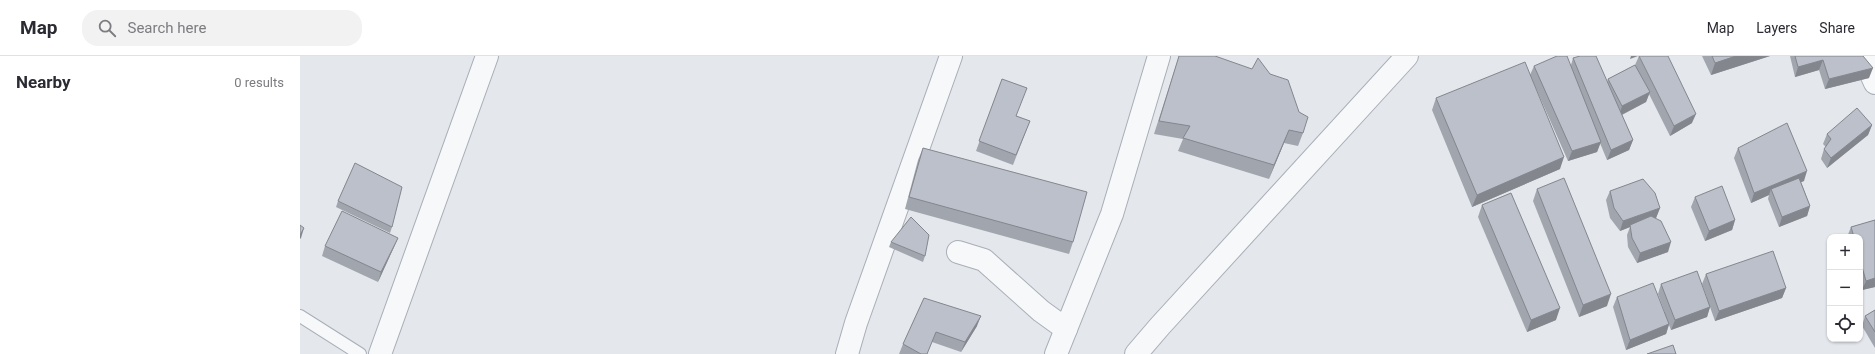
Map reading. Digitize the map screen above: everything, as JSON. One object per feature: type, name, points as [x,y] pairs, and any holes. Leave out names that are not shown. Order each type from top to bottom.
[{"type":"street","points":[[380,354],[487,56]]},
{"type":"street","points":[[847,354],[856,323],[951,56]]},
{"type":"street","points":[[1056,354],[1112,214],[1159,56]]},
{"type":"street","points":[[1136,354],[1170,314],[1407,56]]},
{"type":"street","points":[[1863,56],[1875,83]]},
{"type":"street","points":[[958,252],[984,260],[1041,311],[1066,329]]},
{"type":"lane","points":[[300,316],[360,354]]},
{"type":"building","points":[[1179,56],[1215,56],[1252,69],[1258,58],[1270,74],[1288,80],[1299,112],[1308,117],[1303,133],[1289,130],[1274,165],[1183,138],[1190,126],[1159,121]]},
{"type":"building","points":[[1557,56],[1567,56],[1601,142],[1572,151],[1534,66]]},
{"type":"building","points":[[1580,56],[1596,56],[1633,140],[1611,150],[1573,58]]},
{"type":"building","points":[[1639,56],[1668,56],[1696,114],[1674,126]]},
{"type":"building","points":[[1712,56],[1736,56],[1715,63]]},
{"type":"building","points":[[1795,56],[1863,56],[1873,68],[1829,79],[1823,60],[1798,67]]},
{"type":"building","points":[[1525,62],[1564,157],[1477,195],[1436,98]]},
{"type":"building","points":[[1635,65],[1650,92],[1622,106],[1608,79]]},
{"type":"building","points":[[1002,79],[1027,88],[1016,116],[1030,121],[1016,155],[979,141]]},
{"type":"building","points":[[1857,108],[1872,125],[1831,158],[1824,149],[1831,139],[1827,134]]},
{"type":"building","points":[[1787,123],[1807,171],[1754,193],[1738,148]]},
{"type":"building","points":[[923,148],[1087,192],[1073,242],[909,197]]},
{"type":"building","points":[[355,163],[402,187],[392,227],[338,201]]},
{"type":"building","points":[[1564,178],[1611,294],[1583,305],[1537,189]]},
{"type":"building","points":[[1799,178],[1810,206],[1782,217],[1771,189]]},
{"type":"building","points":[[1643,179],[1655,193],[1660,208],[1623,221],[1614,208],[1610,191]]},
{"type":"building","points":[[1722,186],[1735,220],[1709,231],[1695,197]]},
{"type":"building","points":[[1511,193],[1560,308],[1531,320],[1482,205]]},
{"type":"building","points":[[342,211],[398,238],[381,272],[325,246]]},
{"type":"building","points":[[1651,216],[1661,221],[1671,242],[1640,253],[1632,238],[1630,225]]},
{"type":"building","points":[[911,217],[929,235],[925,256],[891,242]]},
{"type":"building","points":[[1875,220],[1875,278],[1866,281],[1863,270],[1863,234],[1853,234],[1851,227]]},
{"type":"building","points":[[300,225],[304,228],[300,235]]},
{"type":"building","points":[[1773,251],[1786,288],[1719,311],[1706,274]]},
{"type":"building","points":[[1697,271],[1710,307],[1675,320],[1661,284]]},
{"type":"building","points":[[1653,283],[1669,324],[1630,340],[1617,297]]},
{"type":"building","points":[[924,298],[981,316],[965,342],[936,332],[927,354],[921,354],[903,344]]},
{"type":"building","points":[[1875,310],[1875,332],[1865,316]]},
{"type":"building","points":[[1673,345],[1676,354],[1647,354]]}]
